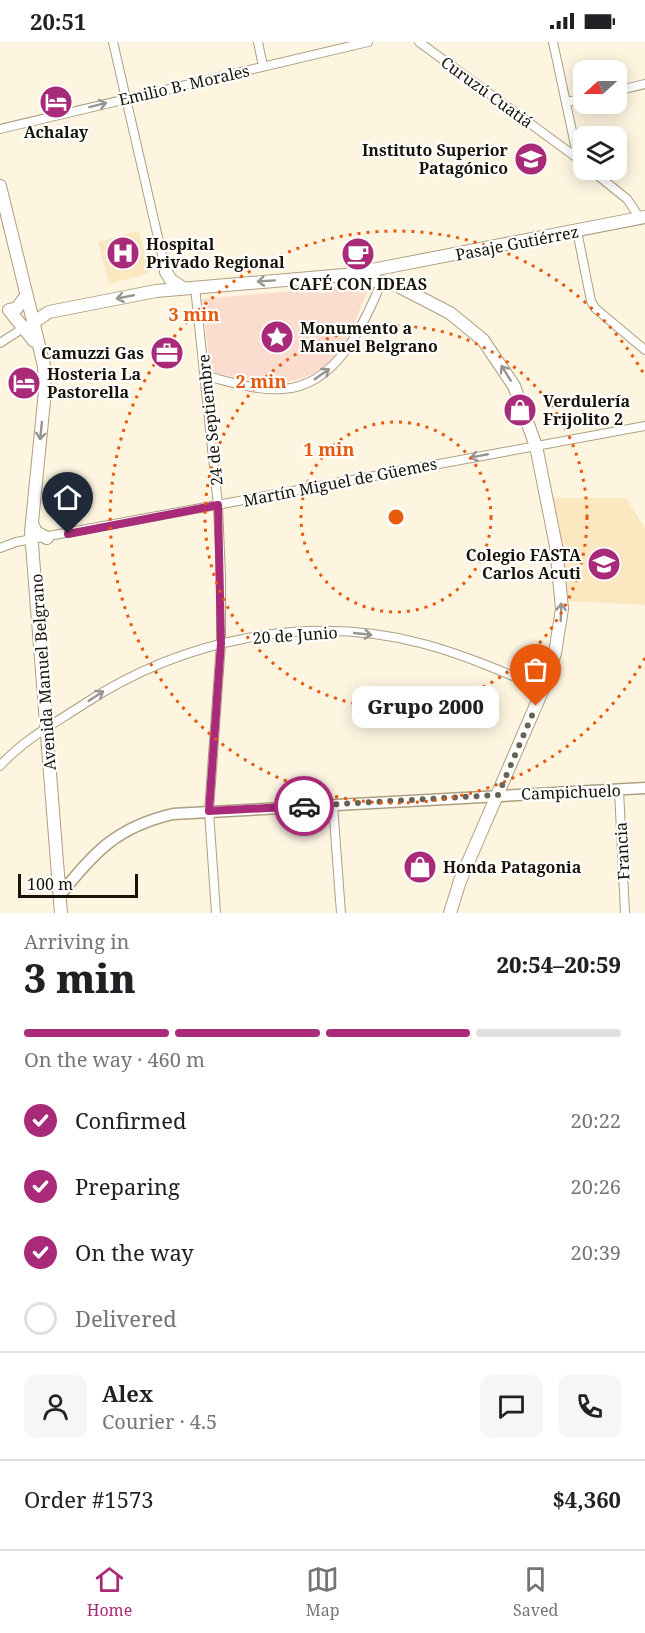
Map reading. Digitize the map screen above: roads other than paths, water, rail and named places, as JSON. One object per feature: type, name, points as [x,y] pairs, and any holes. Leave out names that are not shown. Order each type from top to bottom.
[{"type":"main road","points":[[0,186],[26,296],[29,324]]},
{"type":"main road","name":"Pasaje Gutiérrez","points":[[345,275],[643,218]]},
{"type":"main road","points":[[382,281],[389,267]]},
{"type":"main road","points":[[166,272],[171,280],[189,287]]},
{"type":"main road","points":[[156,291],[165,281],[166,272]]},
{"type":"main road","points":[[29,324],[49,312],[156,291],[345,275],[396,285],[450,313],[483,340],[514,386],[536,446],[556,546],[562,609],[555,652],[543,689],[460,881],[450,913]]},
{"type":"main road","points":[[4,309],[17,308],[26,296]]},
{"type":"main road","points":[[26,296],[31,304],[49,312]]},
{"type":"main road","points":[[4,309],[29,324]]},
{"type":"main road","name":"Avenida Manuel Belgrano","points":[[29,324],[40,353],[45,392],[32,524],[61,913]]},
{"type":"main road","points":[[32,524],[36,532],[47,538]]},
{"type":"street","points":[[112,42],[166,272]]},
{"type":"street","points":[[258,42],[263,66]]},
{"type":"street","name":"Emilio B. Morales","points":[[0,129],[368,42]]},
{"type":"street","name":"Curuzú Cuatiá","points":[[419,42],[573,156]]},
{"type":"street","points":[[554,42],[573,129]]},
{"type":"street","points":[[627,88],[645,84]]},
{"type":"street","points":[[567,102],[573,101]]},
{"type":"street","points":[[603,180],[627,199],[643,218]]},
{"type":"street","points":[[577,231],[591,301],[600,314],[644,349]]},
{"type":"street","points":[[206,376],[258,388],[285,389],[304,385],[325,373],[341,357],[372,305],[382,281]]},
{"type":"street","name":"24 de Septiembre","points":[[189,287],[206,376],[218,505],[221,643],[209,811],[216,913]]},
{"type":"street","points":[[0,343],[29,324]]},
{"type":"street","name":"Martín Miguel de Güemes","points":[[0,548],[16,542],[33,541],[645,426]]},
{"type":"street","name":"20 de Junio","points":[[0,766],[15,751],[112,685],[140,671],[221,643],[300,632],[383,636],[422,643],[467,657],[543,689]]},
{"type":"street","name":"Campichuelo","points":[[60,896],[94,854],[117,835],[156,818],[209,811],[645,788]]},
{"type":"street","name":"Francia","points":[[619,790],[626,913]]},
{"type":"street","points":[[333,805],[341,913]]},
{"type":"place","name":"Achalay","points":[[56,102]]},
{"type":"place","name":"Instituto Superior Patagónico","points":[[531,159]]},
{"type":"place","name":"Hospital Privado Regional","points":[[123,253]]},
{"type":"place","name":"CAFÉ CON IDEAS","points":[[358,254]]},
{"type":"place","name":"Monumento a Manuel Belgrano","points":[[277,337]]},
{"type":"place","name":"Camuzzi Gas","points":[[167,353]]},
{"type":"place","name":"Hosteria La Pastorella","points":[[24,383]]},
{"type":"place","name":"Verdulería Frijolito 2","points":[[520,410]]},
{"type":"place","name":"Colegio FASTA Carlos Acuti","points":[[604,564]]},
{"type":"place","name":"Grupo 2000","points":[[536,706]]},
{"type":"place","name":"Honda Patagonia","points":[[420,867]]}]
